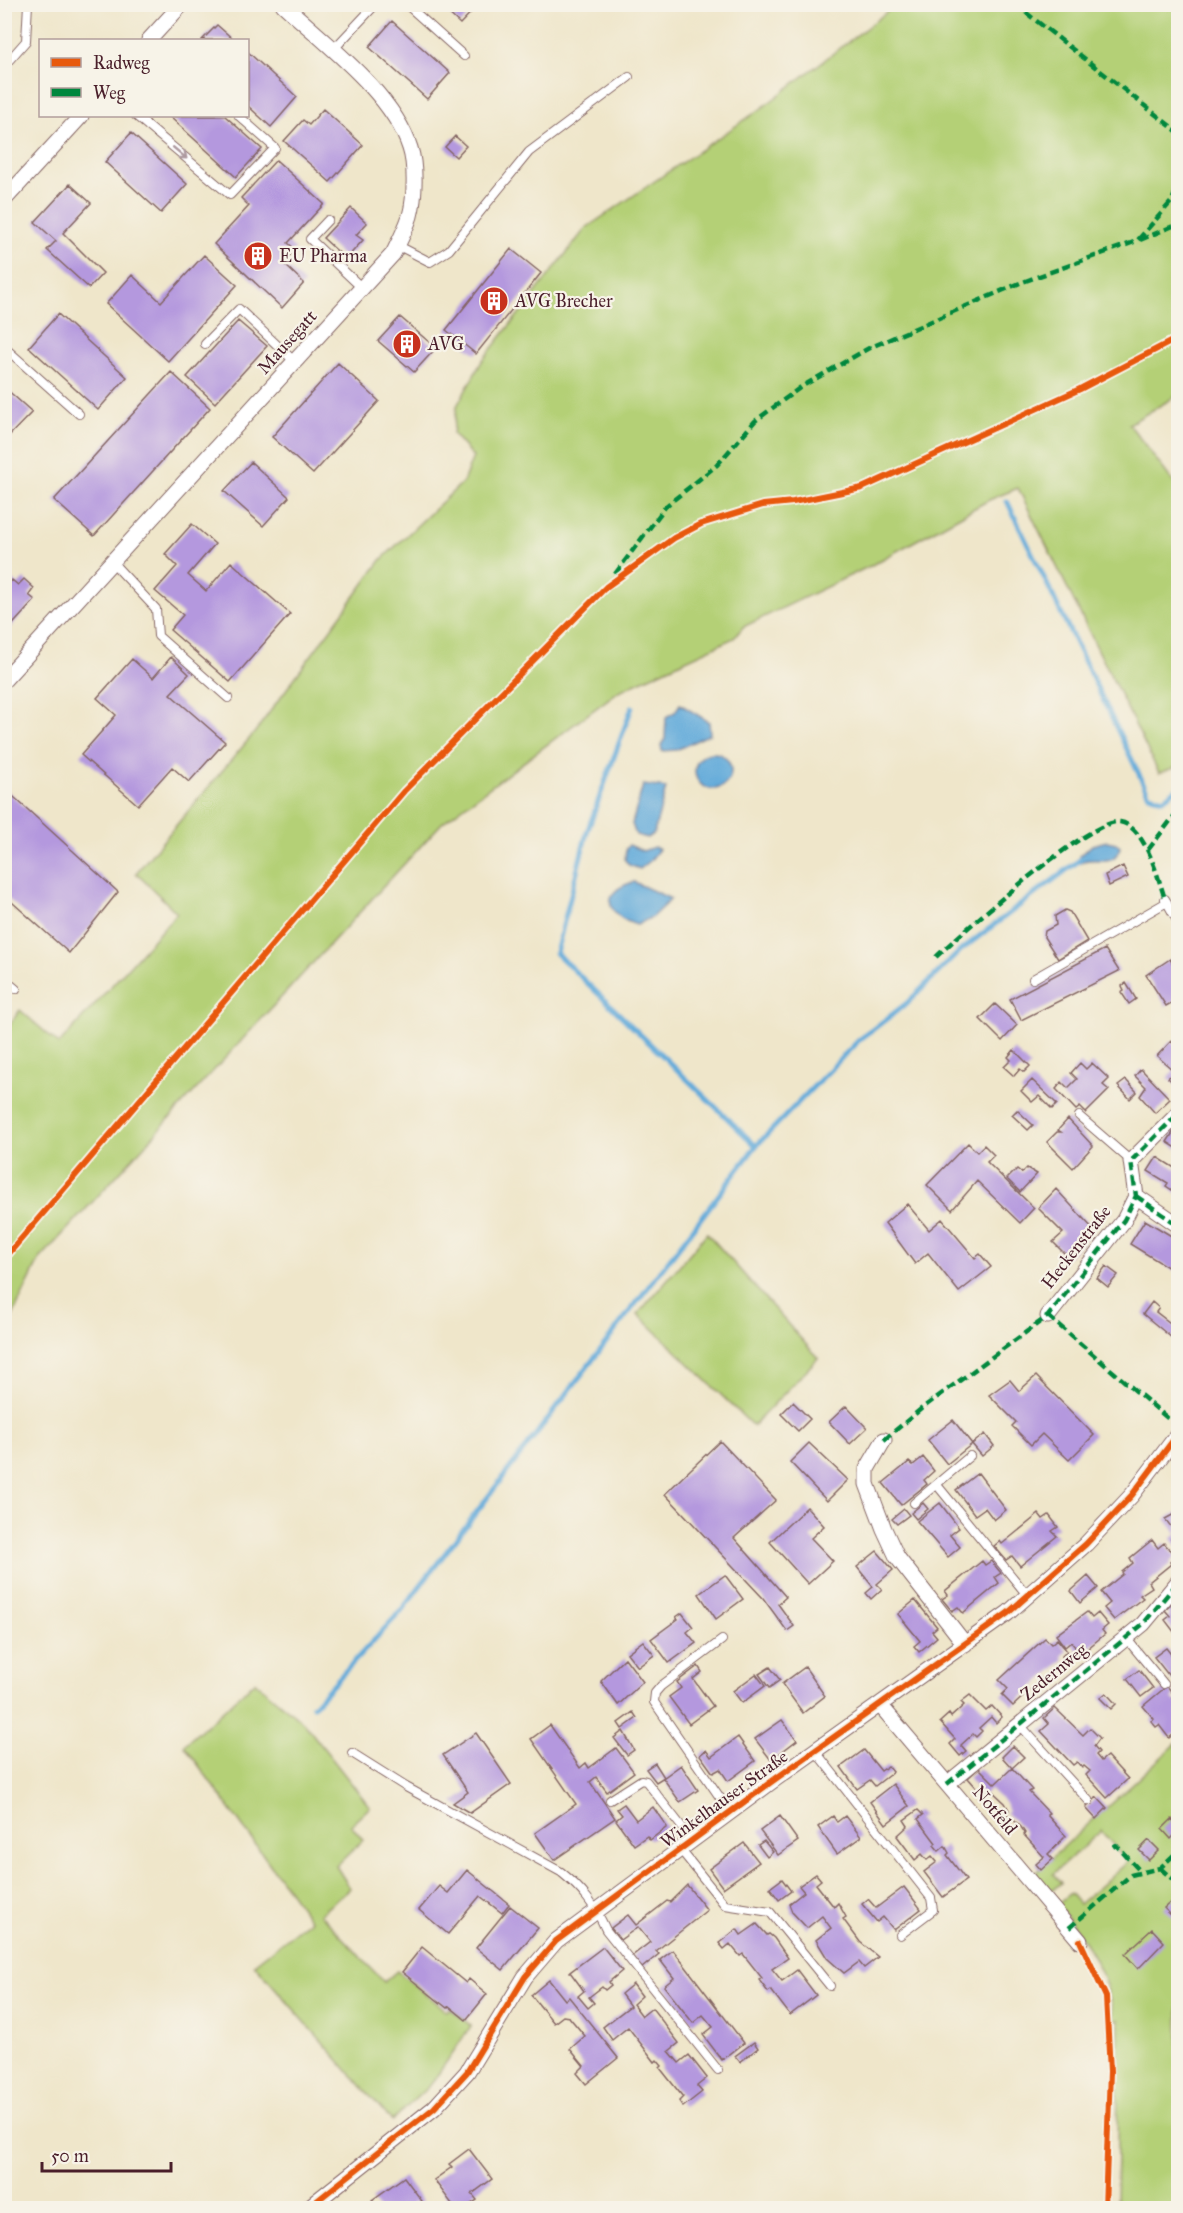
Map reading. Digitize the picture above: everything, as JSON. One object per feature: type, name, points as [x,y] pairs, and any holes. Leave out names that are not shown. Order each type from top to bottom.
[{"type":"street","points":[[152,39],[182,4]]},
{"type":"street","name":"Mausegatt","points":[[4,680],[393,254],[410,216],[413,181],[411,148],[394,117],[370,86],[283,4]]},
{"type":"street","points":[[4,200],[80,117]]},
{"type":"street","points":[[1179,1114],[1131,1161],[1136,1196],[1179,1226]]},
{"type":"street","name":"Heckenstraße","points":[[1048,1316],[1124,1220],[1136,1196]]},
{"type":"street","name":"Winkelhauser Straße","points":[[308,2208],[434,2108],[467,2072],[525,1977],[556,1941],[730,1812],[966,1644],[1028,1596],[1086,1544],[1120,1509],[1177,1438]]},
{"type":"street","points":[[884,1440],[867,1469],[867,1484],[884,1529],[897,1557],[966,1644]]},
{"type":"street","name":"Zedernweg","points":[[947,1784],[1143,1624],[1179,1582]]},
{"type":"street","name":"Notfeld","points":[[880,1705],[1080,1941]]},
{"type":"lane","points":[[4,66],[26,41],[28,4]]},
{"type":"lane","points":[[332,51],[376,4]]},
{"type":"lane","points":[[406,4],[464,56]]},
{"type":"lane","points":[[397,245],[430,262],[449,250],[529,152],[629,77]]},
{"type":"lane","points":[[137,117],[230,195],[275,148],[240,117]]},
{"type":"lane","points":[[328,220],[310,239],[362,288]]},
{"type":"lane","points":[[205,345],[240,309],[295,362]]},
{"type":"lane","points":[[4,348],[78,414]]},
{"type":"lane","points":[[112,562],[156,609],[158,636],[228,698]]},
{"type":"lane","points":[[1033,979],[1166,900],[1179,922]]},
{"type":"lane","points":[[4,979],[16,989]]},
{"type":"lane","points":[[1079,1116],[1131,1161]]},
{"type":"lane","points":[[914,1503],[970,1456]]},
{"type":"lane","points":[[937,1485],[1028,1596]]},
{"type":"lane","points":[[1126,1638],[1164,1684]]},
{"type":"lane","points":[[722,1640],[661,1686],[655,1693],[654,1702],[730,1812]]},
{"type":"lane","points":[[1020,1725],[1089,1801]]},
{"type":"lane","points":[[816,1752],[931,1898],[933,1910],[900,1935]]},
{"type":"lane","points":[[352,1753],[406,1787],[561,1872],[581,1888],[597,1909],[606,1930],[717,2070]]},
{"type":"lane","points":[[609,1800],[641,1779],[646,1781],[725,1905],[770,1912],[830,1986]]},
{"type":"green space","points":[[896,5],[1178,5],[1178,395],[1129,424],[1178,488],[1178,762],[1174,768],[1159,773],[1018,488],[989,500],[870,566],[743,627],[734,638],[619,691],[442,823],[39,1260],[5,1332],[5,1031],[20,1010],[59,1044],[177,913],[136,873],[255,732],[382,559],[463,482],[473,457],[453,434],[457,406],[482,361],[586,228],[762,108]]},
{"type":"green space","points":[[707,1233],[818,1358],[753,1426],[638,1314]]},
{"type":"green space","points":[[255,1682],[304,1723],[370,1807],[351,1825],[363,1840],[336,1866],[350,1888],[320,1914],[384,1982],[397,1971],[447,2011],[450,2008],[471,2026],[432,2083],[392,2121],[254,1964],[310,1920],[184,1745]]},
{"type":"green space","points":[[1178,1742],[1178,2208],[1116,2208],[1119,2019],[1114,2020],[1106,1986],[1094,1958],[1057,1904],[1070,1893],[1079,1904],[1128,1862],[1101,1831],[1053,1874],[1061,1883],[1048,1894],[1033,1875]]},
{"type":"water","points":[[680,704],[709,722],[710,734],[676,750],[662,751],[666,717],[675,712]]},
{"type":"water","points":[[713,753],[726,758],[731,771],[726,784],[713,789],[700,784],[695,771],[700,758]]},
{"type":"water","points":[[643,785],[666,788],[654,833],[647,838],[636,835],[632,824]]},
{"type":"water","points":[[1107,841],[1116,843],[1120,847],[1114,858],[1081,862],[1080,856],[1092,845]]},
{"type":"water","points":[[629,845],[643,851],[654,847],[659,849],[640,869],[629,865],[625,860],[626,849]]},
{"type":"water","points":[[634,882],[671,899],[652,917],[637,925],[619,916],[613,910],[611,903],[611,897],[615,891]]},
{"type":"building","points":[[439,4],[479,4],[460,24]]},
{"type":"building","points":[[392,21],[450,73],[427,99],[369,47]]},
{"type":"building","points":[[217,25],[233,39],[203,39]]},
{"type":"building","points":[[249,53],[297,97],[271,127],[249,107]]},
{"type":"building","points":[[323,109],[363,145],[330,182],[284,141],[303,120],[309,125]]},
{"type":"building","points":[[170,117],[226,117],[262,149],[236,177]]},
{"type":"building","points":[[131,133],[187,184],[161,213],[105,162]]},
{"type":"building","points":[[455,136],[466,146],[456,157],[445,147]]},
{"type":"building","points":[[276,160],[324,204],[288,243],[295,249],[283,263],[304,283],[282,308],[214,244],[249,206],[241,198]]},
{"type":"building","points":[[70,184],[91,203],[63,233],[103,273],[89,288],[47,250],[56,241],[35,222]]},
{"type":"building","points":[[351,208],[367,223],[356,235],[363,240],[346,259],[323,238]]},
{"type":"building","name":"AVG Brecher","points":[[511,249],[541,273],[476,354],[446,330]]},
{"type":"building","points":[[204,255],[237,285],[168,361],[106,304],[132,275],[161,302]]},
{"type":"building","points":[[58,314],[127,377],[98,410],[29,347]]},
{"type":"building","name":"AVG","points":[[400,317],[436,348],[414,372],[378,341]]},
{"type":"building","points":[[238,321],[267,346],[215,403],[187,377]]},
{"type":"building","points":[[338,363],[379,401],[313,474],[272,437]]},
{"type":"building","points":[[171,372],[210,408],[94,536],[54,500]]},
{"type":"building","points":[[4,387],[32,412],[4,441]]},
{"type":"building","points":[[251,462],[289,497],[263,526],[224,491]]},
{"type":"building","points":[[192,524],[215,544],[188,575],[206,591],[231,562],[290,614],[230,682],[170,630],[183,615],[155,591],[177,566],[165,554]]},
{"type":"building","points":[[24,579],[34,588],[29,595],[35,600],[4,634],[4,589],[12,580],[18,585]]},
{"type":"building","points":[[171,657],[189,674],[170,694],[225,742],[189,782],[172,767],[138,805],[81,755],[116,715],[97,698],[132,659],[153,678]]},
{"type":"building","points":[[4,788],[118,892],[69,953],[4,895]]},
{"type":"building","points":[[1123,866],[1128,877],[1109,886],[1105,875]]},
{"type":"building","points":[[1065,910],[1070,912],[1087,941],[1058,959],[1044,937],[1045,931],[1056,925],[1055,916]]},
{"type":"building","points":[[1105,949],[1119,971],[1021,1020],[1010,999]]},
{"type":"building","points":[[1170,959],[1178,972],[1178,999],[1166,1006],[1146,975]]},
{"type":"building","points":[[1126,983],[1136,999],[1129,1004],[1121,992],[1124,990],[1122,986]]},
{"type":"building","points":[[995,1004],[1017,1025],[1002,1041],[980,1019]]},
{"type":"building","points":[[1171,1041],[1178,1048],[1178,1087],[1168,1078],[1174,1071],[1157,1056]]},
{"type":"building","points":[[1014,1050],[1030,1066],[1024,1072],[1020,1069],[1014,1076],[1004,1067],[1011,1060],[1008,1057]]},
{"type":"building","points":[[1080,1063],[1086,1069],[1092,1063],[1109,1079],[1103,1085],[1109,1090],[1086,1113],[1080,1107],[1076,1110],[1056,1089],[1062,1082],[1068,1088],[1077,1079],[1071,1073]]},
{"type":"building","points":[[1141,1069],[1170,1099],[1155,1113],[1140,1096],[1146,1087],[1135,1076]]},
{"type":"building","points":[[1032,1080],[1057,1104],[1052,1109],[1039,1096],[1032,1102],[1021,1091]]},
{"type":"building","points":[[1126,1080],[1137,1092],[1130,1099],[1118,1086]]},
{"type":"building","points":[[1017,1110],[1033,1125],[1028,1130],[1012,1115]]},
{"type":"building","points":[[1068,1119],[1093,1146],[1073,1168],[1047,1142],[1057,1132],[1061,1132],[1058,1130]]},
{"type":"building","points":[[1176,1128],[1178,1130],[1178,1149],[1167,1142]]},
{"type":"building","points":[[968,1143],[977,1152],[984,1145],[994,1155],[987,1162],[1034,1208],[1020,1223],[977,1181],[952,1210],[927,1185]]},
{"type":"building","points":[[1157,1157],[1176,1169],[1178,1165],[1178,1194],[1166,1186],[1168,1183],[1148,1171]]},
{"type":"building","points":[[1027,1168],[1037,1174],[1020,1192],[1007,1179],[1017,1169],[1022,1173]]},
{"type":"building","points":[[1056,1189],[1094,1230],[1068,1257],[1053,1242],[1063,1233],[1038,1208]]},
{"type":"building","points":[[907,1204],[929,1230],[942,1219],[975,1258],[980,1254],[991,1267],[959,1292],[928,1253],[915,1264],[885,1223]]},
{"type":"building","points":[[1145,1220],[1178,1240],[1178,1264],[1174,1271],[1130,1244]]},
{"type":"building","points":[[1106,1266],[1118,1275],[1108,1287],[1097,1278]]},
{"type":"building","points":[[1152,1302],[1159,1308],[1156,1312],[1178,1329],[1178,1343],[1143,1314]]},
{"type":"building","points":[[1036,1376],[1094,1435],[1069,1460],[1042,1434],[1031,1445],[1012,1426],[1016,1422],[989,1395],[1010,1380],[1019,1391]]},
{"type":"building","points":[[793,1402],[810,1419],[798,1431],[781,1414]]},
{"type":"building","points":[[846,1406],[867,1428],[850,1444],[829,1422]]},
{"type":"building","points":[[953,1420],[972,1444],[947,1464],[928,1440]]},
{"type":"building","points":[[985,1434],[994,1446],[982,1456],[972,1444]]},
{"type":"building","points":[[720,1441],[776,1500],[734,1538],[786,1597],[778,1604],[794,1626],[787,1631],[763,1598],[665,1494]]},
{"type":"building","points":[[809,1443],[848,1480],[827,1501],[790,1462]]},
{"type":"building","points":[[923,1457],[934,1471],[924,1480],[927,1484],[901,1505],[883,1483],[909,1462],[913,1465]]},
{"type":"building","points":[[978,1473],[1006,1510],[994,1520],[985,1508],[975,1515],[956,1490]]},
{"type":"building","points":[[923,1503],[928,1509],[916,1519],[911,1513]]},
{"type":"building","points":[[940,1503],[959,1528],[950,1535],[960,1547],[948,1557],[917,1521]]},
{"type":"building","points":[[807,1507],[824,1526],[811,1538],[833,1561],[808,1584],[770,1542]]},
{"type":"building","points":[[904,1509],[909,1515],[897,1524],[892,1519]]},
{"type":"building","points":[[1178,1512],[1178,1548],[1171,1539],[1177,1534],[1165,1519]]},
{"type":"building","points":[[1039,1514],[1043,1519],[1049,1515],[1058,1527],[1052,1531],[1057,1536],[1020,1566],[1012,1556],[1006,1560],[994,1546],[1000,1541],[1002,1544]]},
{"type":"building","points":[[1152,1540],[1158,1548],[1164,1543],[1176,1557],[1149,1582],[1152,1587],[1140,1595],[1143,1598],[1114,1620],[1104,1608],[1110,1603],[1101,1592],[1133,1563],[1130,1558]]},
{"type":"building","points":[[877,1551],[893,1570],[877,1584],[882,1589],[871,1599],[866,1593],[873,1587],[857,1567]]},
{"type":"building","points":[[982,1561],[985,1565],[991,1561],[1001,1573],[995,1577],[999,1583],[963,1613],[958,1607],[952,1611],[942,1599],[948,1595],[945,1591]]},
{"type":"building","points":[[725,1575],[743,1599],[716,1619],[699,1594]]},
{"type":"building","points":[[1088,1576],[1098,1588],[1080,1603],[1071,1591]]},
{"type":"building","points":[[915,1600],[937,1627],[932,1631],[937,1637],[919,1652],[914,1646],[920,1641],[898,1614]]},
{"type":"building","points":[[1177,1600],[1178,1637],[1165,1620],[1170,1616],[1165,1610]]},
{"type":"building","points":[[1087,1612],[1092,1618],[1098,1613],[1108,1625],[1102,1630],[1105,1634],[1081,1654],[1071,1642],[1065,1647],[1056,1635]]},
{"type":"building","points":[[682,1613],[693,1627],[687,1632],[696,1643],[669,1663],[651,1639],[678,1619],[676,1617]]},
{"type":"building","points":[[1045,1638],[1051,1644],[1057,1639],[1067,1651],[1062,1656],[1064,1659],[1013,1706],[1002,1695],[1008,1689],[999,1680]]},
{"type":"building","points":[[643,1641],[654,1655],[638,1667],[627,1653]]},
{"type":"building","points":[[1166,1648],[1178,1663],[1178,1677],[1173,1681],[1154,1657]]},
{"type":"building","points":[[625,1658],[643,1682],[618,1705],[601,1681]]},
{"type":"building","points":[[698,1666],[702,1672],[693,1679],[713,1706],[689,1724],[669,1697],[681,1688],[677,1682]]},
{"type":"building","points":[[770,1667],[780,1680],[769,1688],[759,1674]]},
{"type":"building","points":[[805,1667],[825,1696],[803,1713],[782,1684]]},
{"type":"building","points":[[1139,1670],[1153,1688],[1141,1697],[1127,1679]]},
{"type":"building","points":[[756,1674],[765,1686],[742,1703],[733,1691]]},
{"type":"building","points":[[1167,1686],[1175,1696],[1172,1698],[1178,1704],[1178,1731],[1169,1738],[1159,1725],[1156,1727],[1151,1721],[1154,1719],[1143,1706]]},
{"type":"building","points":[[1106,1693],[1116,1704],[1111,1709],[1100,1698]]},
{"type":"building","points":[[970,1695],[986,1711],[992,1706],[1002,1717],[996,1723],[991,1717],[979,1728],[982,1731],[976,1737],[973,1734],[961,1745],[966,1751],[960,1756],[950,1744],[955,1739],[940,1722],[949,1714],[951,1717],[964,1705],[961,1702]]},
{"type":"building","points":[[1055,1708],[1083,1735],[1090,1728],[1100,1738],[1094,1746],[1099,1752],[1096,1755],[1101,1761],[1107,1756],[1128,1779],[1107,1798],[1086,1775],[1090,1771],[1084,1766],[1082,1768],[1077,1762],[1073,1765],[1041,1731],[1049,1724],[1044,1718]]},
{"type":"building","points":[[633,1712],[637,1718],[622,1729],[618,1723]]},
{"type":"building","points":[[782,1720],[797,1740],[771,1760],[755,1739]]},
{"type":"building","points":[[550,1725],[580,1768],[586,1763],[589,1768],[616,1748],[634,1772],[607,1792],[596,1777],[590,1782],[615,1818],[554,1860],[535,1833],[576,1804],[531,1739]]},
{"type":"building","points":[[623,1731],[634,1750],[627,1755],[614,1738]]},
{"type":"building","points":[[476,1733],[511,1784],[470,1813],[453,1803],[468,1792],[443,1755]]},
{"type":"building","points":[[738,1737],[755,1761],[728,1781],[720,1769],[713,1773],[700,1755],[706,1750],[711,1757]]},
{"type":"building","points":[[1013,1746],[1024,1757],[1012,1768],[1002,1757]]},
{"type":"building","points":[[864,1750],[881,1771],[888,1766],[893,1772],[875,1786],[870,1780],[857,1789],[841,1767]]},
{"type":"building","points":[[655,1763],[664,1777],[656,1782],[646,1769]]},
{"type":"building","points":[[681,1765],[698,1790],[680,1802],[663,1778]]},
{"type":"building","points":[[979,1768],[995,1784],[1012,1768],[1032,1790],[1029,1792],[1066,1836],[1048,1854],[1053,1859],[1041,1870],[1036,1864],[1044,1857],[1024,1835],[1021,1827],[1006,1813],[1009,1810],[1005,1803],[990,1789],[983,1795],[968,1778]]},
{"type":"building","points":[[893,1784],[909,1806],[886,1824],[870,1802]]},
{"type":"building","points":[[1097,1797],[1107,1808],[1096,1819],[1086,1808]]},
{"type":"building","points":[[624,1804],[636,1820],[653,1807],[667,1827],[650,1840],[647,1836],[634,1845],[616,1820],[622,1815],[617,1809]]},
{"type":"building","points":[[918,1810],[923,1815],[918,1819],[936,1843],[934,1845],[939,1851],[945,1846],[949,1853],[947,1855],[966,1880],[943,1897],[924,1872],[937,1862],[932,1856],[927,1860],[922,1854],[915,1860],[897,1836],[908,1826],[904,1820]]},
{"type":"building","points":[[780,1816],[798,1841],[778,1855],[760,1831]]},
{"type":"building","points":[[833,1816],[837,1822],[845,1816],[861,1837],[837,1854],[818,1827]]},
{"type":"building","points":[[1172,1819],[1178,1826],[1178,1832],[1171,1839],[1162,1829]]},
{"type":"building","points":[[1149,1840],[1159,1850],[1149,1860],[1139,1850]]},
{"type":"building","points":[[764,1841],[773,1852],[767,1857],[758,1845]]},
{"type":"building","points":[[744,1843],[759,1862],[723,1888],[709,1869]]},
{"type":"building","points":[[467,1870],[509,1904],[502,1913],[480,1896],[448,1934],[419,1910],[439,1886],[448,1893]]},
{"type":"building","points":[[816,1874],[821,1880],[816,1884],[834,1907],[838,1903],[846,1917],[843,1919],[860,1942],[878,1957],[864,1968],[859,1962],[844,1973],[827,1958],[816,1940],[831,1928],[822,1916],[807,1928],[792,1912],[789,1904],[804,1892],[799,1886]]},
{"type":"building","points":[[782,1879],[791,1891],[779,1900],[770,1888]]},
{"type":"building","points":[[687,1885],[707,1910],[656,1951],[659,1954],[642,1968],[632,1956],[650,1942],[638,1927],[620,1940],[611,1928],[628,1915],[636,1925],[667,1901],[670,1902]]},
{"type":"building","points":[[904,1887],[921,1909],[894,1930],[883,1917],[877,1922],[862,1904],[868,1899],[876,1908]]},
{"type":"building","points":[[1175,1898],[1178,1902],[1178,1915],[1175,1919],[1164,1908]]},
{"type":"building","points":[[510,1906],[538,1928],[503,1970],[476,1948]]},
{"type":"building","points":[[757,1924],[767,1935],[774,1938],[788,1958],[772,1969],[782,1981],[797,1970],[816,1995],[790,2015],[771,1990],[768,1992],[759,1980],[762,1978],[743,1954],[740,1956],[730,1944],[724,1949],[719,1943],[737,1929],[741,1935]]},
{"type":"building","points":[[1152,1929],[1164,1942],[1138,1969],[1125,1954]]},
{"type":"building","points":[[422,1947],[466,1983],[469,1979],[487,1994],[466,2020],[402,1972]]},
{"type":"building","points":[[603,1947],[622,1971],[609,1982],[611,1985],[605,1990],[602,1987],[589,1997],[594,2003],[588,2008],[578,1996],[584,1991],[570,1972]]},
{"type":"building","points":[[673,1950],[744,2043],[722,2060],[703,2035],[713,2027],[703,2015],[693,2023],[664,1986],[674,1978],[660,1960]]},
{"type":"building","points":[[549,1980],[565,2000],[569,1997],[618,2058],[586,2084],[577,2073],[584,2066],[570,2049],[585,2036],[569,2017],[563,2016],[554,2023],[531,1995]]},
{"type":"building","points":[[633,1984],[642,1996],[633,2004],[642,2016],[652,2008],[679,2043],[669,2051],[679,2063],[689,2055],[707,2078],[697,2086],[702,2092],[683,2107],[679,2101],[683,2097],[660,2068],[662,2066],[657,2060],[655,2062],[628,2027],[612,2040],[603,2027],[630,2006],[621,1994]]},
{"type":"building","points":[[754,2042],[758,2048],[740,2062],[735,2056]]},
{"type":"building","points":[[469,2149],[492,2179],[472,2194],[477,2200],[465,2208],[455,2208],[434,2180],[452,2167],[449,2164]]},
{"type":"building","points":[[404,2177],[422,2201],[418,2204],[412,2202],[413,2208],[378,2208],[372,2200]]},
{"type":"waterway","points":[[1007,501],[1149,795],[1163,799],[1178,788]]},
{"type":"waterway","points":[[632,707],[587,832],[556,953],[756,1146]]},
{"type":"waterway","points":[[313,1706],[401,1611],[756,1146],[859,1040],[907,1003],[961,950],[1081,859]]},
{"type":"marked path","points":[[1015,4],[1178,132]]},
{"type":"marked path","points":[[615,574],[666,506],[717,465],[755,421],[801,387],[869,348],[1020,283],[1137,241],[1172,201],[1178,186]]},
{"type":"marked path","points":[[1140,240],[1178,224]]},
{"type":"marked path","points":[[1148,850],[1178,811]]},
{"type":"marked path","points":[[936,957],[1026,879],[1056,856],[1105,825],[1120,822],[1137,833],[1149,854],[1165,899]]},
{"type":"marked path","points":[[884,1440],[921,1409],[1048,1316],[1124,1220],[1136,1196],[1131,1161],[1178,1114]]},
{"type":"marked path","points":[[1136,1196],[1178,1225]]},
{"type":"marked path","points":[[1048,1316],[1178,1427]]},
{"type":"marked path","points":[[947,1784],[1143,1624],[1178,1582]]},
{"type":"marked path","points":[[1113,1847],[1116,1845],[1141,1872]]},
{"type":"marked path","points":[[1069,1928],[1131,1875],[1160,1868],[1178,1851]]},
{"type":"marked path","points":[[1160,1868],[1178,1884]]},
{"type":"cycle path","points":[[4,1259],[404,791],[606,587],[674,538],[701,524],[763,505],[793,502],[862,488],[1080,389],[1178,338]]},
{"type":"cycle path","points":[[308,2208],[434,2108],[467,2072],[525,1977],[556,1941],[771,1782],[1008,1613],[1086,1544],[1132,1495],[1178,1434]]},
{"type":"cycle path","points":[[1080,1941],[1106,1997],[1110,2071],[1105,2208]]},
{"type":"place","name":"EU Pharma","points":[[258,256]]},
{"type":"place","name":"AVG Brecher","points":[[494,301]]},
{"type":"place","name":"AVG","points":[[407,344]]}]
